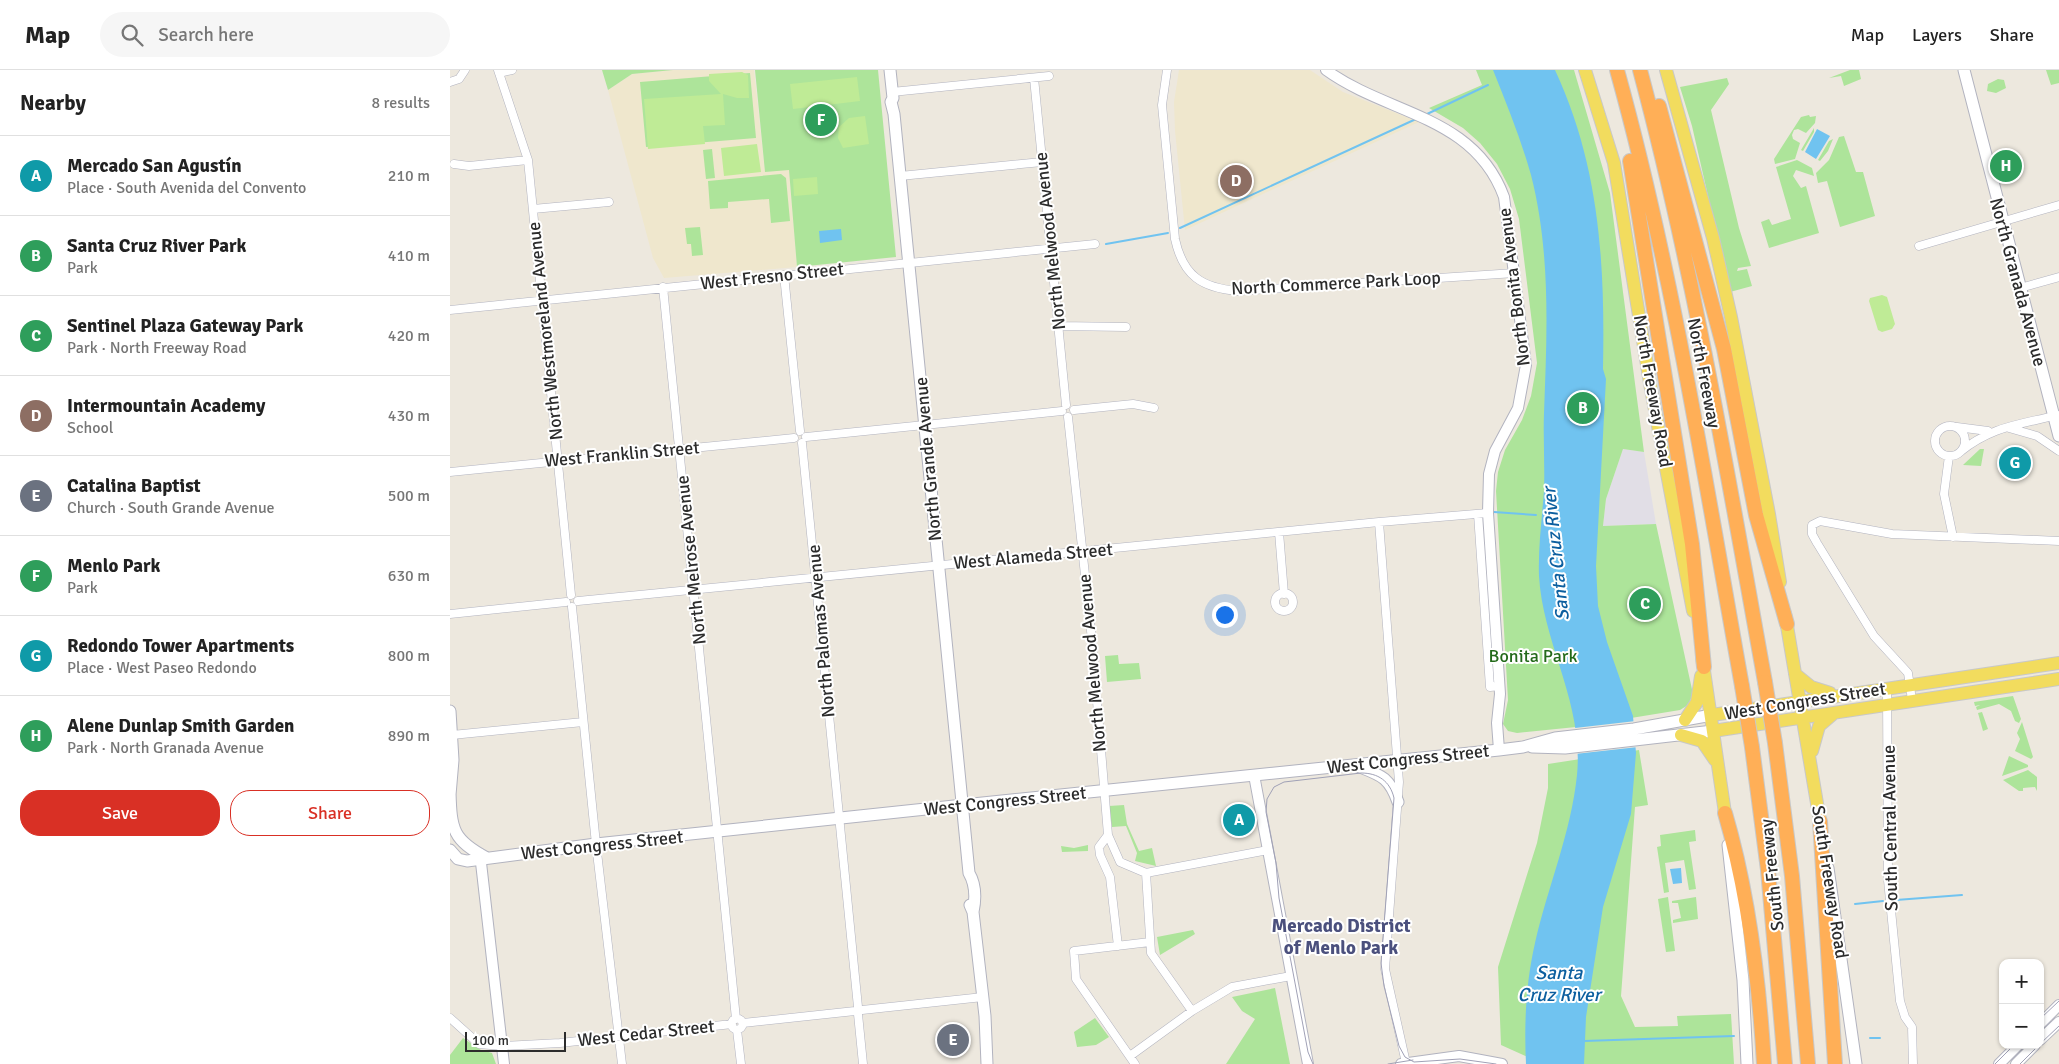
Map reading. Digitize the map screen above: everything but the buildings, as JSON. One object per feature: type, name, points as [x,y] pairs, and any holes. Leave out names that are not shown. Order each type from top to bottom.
[{"type":"highway","points":[[1611,70],[1635,185],[1684,487],[1697,588],[1704,667]]},
{"type":"highway","name":"North Freeway","points":[[1617,70],[1661,249],[1700,451],[1742,686]]},
{"type":"highway","name":"North Freeway","points":[[1640,70],[1673,200],[1708,364],[1765,682]]},
{"type":"highway","points":[[1648,70],[1724,349],[1756,515],[1787,624]]},
{"type":"highway","name":"South Freeway","points":[[1765,682],[1775,744],[1794,895],[1808,1064]]},
{"type":"highway","name":"South Freeway","points":[[1742,686],[1769,880],[1785,1064]]},
{"type":"highway","points":[[1725,813],[1750,921],[1758,980],[1764,1064]]},
{"type":"highway","points":[[1820,821],[1835,1064]]},
{"type":"main road","name":"North Grande Avenue","points":[[890,70],[891,103],[894,114],[969,873],[973,880],[975,900],[973,912],[983,997]]},
{"type":"main road","name":"North Freeway Road","points":[[1585,70],[1614,163],[1651,389],[1712,715]]},
{"type":"main road","points":[[1666,70],[1713,238],[1731,317],[1770,514],[1800,700]]},
{"type":"main road","name":"North Granada Avenue","points":[[1964,70],[2002,222],[2056,416],[2059,436]]},
{"type":"main road","name":"West Congress Street","points":[[1564,743],[1800,700],[2059,663]]},
{"type":"main road","points":[[1685,720],[1697,702],[1704,667]]},
{"type":"main road","points":[[1796,674],[1818,691],[1845,694]]},
{"type":"main road","name":"West Congress Street","points":[[451,855],[467,861],[482,857],[596,844],[1354,764],[1564,743],[1639,740],[1803,718],[2059,679]]},
{"type":"main road","name":"South Freeway Road","points":[[1800,700],[1856,1064]]},
{"type":"main road","points":[[450,711],[452,735],[450,794],[456,836],[482,857]]},
{"type":"main road","points":[[1810,758],[1818,726],[1826,718],[1839,712]]},
{"type":"main road","points":[[1712,715],[1725,813],[1742,971],[1747,1064]]},
{"type":"main road","points":[[1681,735],[1702,742],[1718,766]]},
{"type":"main road","points":[[1354,764],[1377,773],[1389,782],[1398,802]]},
{"type":"main road","points":[[983,997],[987,1064]]},
{"type":"street","points":[[450,82],[459,79],[465,70]]},
{"type":"street","points":[[499,71],[512,70]]},
{"type":"street","name":"North Commerce Park Loop","points":[[1167,70],[1162,105],[1175,239],[1179,257],[1189,272],[1204,285],[1221,290],[1238,291],[1515,273]]},
{"type":"street","name":"North Bonita Avenue","points":[[1326,70],[1336,78],[1438,124],[1463,139],[1486,161],[1497,177],[1504,197],[1524,337],[1526,366],[1524,388],[1518,408],[1495,451],[1489,474],[1483,514],[1500,686],[1497,723],[1499,750]]},
{"type":"street","name":"North Westmoreland Avenue","points":[[499,71],[528,160],[596,844],[622,1064]]},
{"type":"street","points":[[892,95],[1049,76]]},
{"type":"street","name":"North Melwood Avenue","points":[[1034,78],[1092,640],[1108,834]]},
{"type":"street","points":[[454,164],[469,166],[528,160]]},
{"type":"street","points":[[900,176],[1042,162]]},
{"type":"street","points":[[533,209],[609,202]]},
{"type":"street","points":[[1919,246],[2059,205]]},
{"type":"street","name":"West Fresno Street","points":[[450,310],[542,299],[1095,244]]},
{"type":"street","name":"North Palomas Avenue","points":[[784,275],[803,437],[838,819],[864,1064]]},
{"type":"street","points":[[2020,288],[2059,277]]},
{"type":"street","name":"North Melrose Avenue","points":[[663,287],[695,589],[740,1064]]},
{"type":"street","points":[[1059,326],[1126,327]]},
{"type":"street","points":[[803,437],[1133,404],[1154,408]]},
{"type":"street","points":[[1992,431],[1956,427],[1942,428],[1934,440],[1937,450],[1949,456],[1960,452],[1992,431],[2056,416]]},
{"type":"street","points":[[1956,427],[1965,438],[1964,448],[1960,452]]},
{"type":"street","points":[[2002,429],[2033,434],[2059,451]]},
{"type":"street","name":"West Franklin Street","points":[[450,472],[794,438],[795,434],[803,437]]},
{"type":"street","points":[[1949,456],[1944,494],[1953,537]]},
{"type":"street","name":"West Alameda Street","points":[[450,614],[1379,522],[1483,514]]},
{"type":"street","points":[[1912,700],[1906,670],[1874,636],[1835,574],[1812,534],[1814,523],[1820,521],[1884,533],[2059,541]]},
{"type":"street","points":[[1379,522],[1398,760],[1398,802],[1385,969],[1404,1064],[1459,1056],[1502,1064]]},
{"type":"street","points":[[1279,532],[1284,594]]},
{"type":"street","name":"South Central Avenue","points":[[1887,688],[1888,880],[1900,1003],[1905,1017],[1910,1024],[1913,1064]]},
{"type":"street","points":[[452,735],[584,722]]},
{"type":"street","points":[[1254,775],[1308,1064]]},
{"type":"street","points":[[1108,834],[1120,862],[1146,873],[1268,850]]},
{"type":"street","points":[[1108,834],[1099,847],[1100,856],[1110,877],[1118,946]]},
{"type":"street","points":[[482,857],[504,1064]]},
{"type":"street","points":[[1146,873],[1151,953],[1192,1011]]},
{"type":"street","points":[[1135,1064],[1076,979],[1074,951],[1150,942]]},
{"type":"street","points":[[1130,1056],[1192,1011],[1232,987],[1291,976]]},
{"type":"street","name":"West Cedar Street","points":[[450,1018],[480,1044],[502,1046],[737,1024],[983,997]]},
{"type":"street","points":[[2044,1020],[2059,1005]]},
{"type":"street","points":[[2044,1036],[2059,1022]]},
{"type":"street","points":[[1999,1064],[2014,1049]]},
{"type":"street","points":[[2016,1064],[2031,1049]]},
{"type":"shaded area","points":[[673,70],[754,70],[765,172],[789,169],[797,267],[664,278],[653,258],[608,90],[632,74]]},
{"type":"shaded area","points":[[1179,70],[1310,70],[1343,92],[1419,122],[1185,230],[1175,131],[1174,102]]},
{"type":"shaded area","points":[[1623,449],[1644,452],[1656,524],[1603,526],[1606,499]]},
{"type":"green space","points":[[602,70],[673,70],[632,74],[608,90]]},
{"type":"green space","points":[[755,70],[878,70],[896,257],[797,267],[789,170],[765,172]]},
{"type":"green space","name":"Bonita Park","points":[[1476,70],[1574,70],[1610,193],[1644,452],[1623,449],[1606,499],[1603,526],[1656,524],[1693,694],[1688,705],[1680,710],[1576,727],[1517,733],[1508,731],[1503,724],[1508,700],[1496,491],[1498,472],[1505,450],[1522,420],[1531,396],[1537,363],[1519,219],[1510,189],[1497,164],[1480,143],[1463,128],[1429,108],[1482,85]]},
{"type":"green space","points":[[1850,70],[1859,70],[1861,79],[1844,86],[1841,76],[1829,78]]},
{"type":"green space","points":[[2046,70],[2059,70],[2059,83],[2051,85]]},
{"type":"green space","points":[[742,72],[748,75],[749,98],[737,98],[723,94],[725,125],[703,126],[705,144],[648,149],[644,99],[721,94],[709,81],[709,74]]},
{"type":"green space","points":[[750,73],[756,138],[646,147],[640,82]]},
{"type":"green space","points":[[857,77],[860,101],[793,109],[790,84]]},
{"type":"green space","points":[[1727,78],[1729,84],[1711,110],[1739,228],[1751,266],[1738,268],[1737,271],[1747,269],[1752,286],[1730,292],[1692,126],[1680,87]]},
{"type":"green space","points":[[1998,79],[2004,80],[2006,88],[1996,93],[1987,91],[1988,84]]},
{"type":"green space","points":[[1809,115],[1810,117],[1816,116],[1815,123],[1806,133],[1798,129],[1794,130],[1792,135],[1793,139],[1800,143],[1795,159],[1775,164],[1774,159],[1801,117]]},
{"type":"green space","points":[[865,116],[869,144],[843,148],[838,138],[839,127],[849,118]]},
{"type":"green space","points":[[1814,128],[1814,132],[1803,151],[1801,150]]},
{"type":"green space","points":[[1844,136],[1856,172],[1863,172],[1875,216],[1840,227],[1827,181],[1818,183],[1816,173],[1829,160],[1839,137]]},
{"type":"green space","points":[[1833,139],[1828,151],[1820,161],[1818,160],[1829,141]]},
{"type":"green space","points":[[757,144],[761,172],[724,176],[721,148]]},
{"type":"green space","points":[[712,149],[715,178],[706,179],[703,150]]},
{"type":"green space","points":[[2011,153],[2017,174],[2001,180],[1995,157]]},
{"type":"green space","points":[[1797,160],[1812,168],[1814,176],[1796,170],[1793,176],[1801,188],[1806,186],[1819,233],[1769,248],[1761,222],[1769,219],[1772,225],[1791,219],[1776,167]]},
{"type":"green space","points":[[781,174],[786,178],[790,221],[771,223],[769,199],[728,202],[728,208],[710,209],[708,181]]},
{"type":"green space","points":[[817,177],[818,194],[794,196],[793,179]]},
{"type":"green space","points":[[700,227],[703,255],[692,256],[691,244],[687,244],[685,228]]},
{"type":"green space","points":[[1882,295],[1887,297],[1895,324],[1892,329],[1882,332],[1878,330],[1869,301],[1870,298]]},
{"type":"green space","points":[[1980,449],[1984,449],[1981,466],[1963,465]]},
{"type":"green space","points":[[1118,655],[1119,664],[1139,663],[1141,679],[1107,682],[1105,656]]},
{"type":"green space","points":[[2013,696],[2021,719],[2019,723],[2015,721],[2011,711],[1999,704],[1977,710],[1976,707],[1980,705],[1975,706],[1974,702]]},
{"type":"green space","points":[[1982,712],[1988,729],[1983,731],[1978,713]]},
{"type":"green space","points":[[2022,722],[2033,757],[2031,759],[2015,751],[2020,739],[2017,733]]},
{"type":"green space","points":[[1639,750],[1648,805],[1635,807],[1621,996],[1635,1027],[1678,1026],[1677,1016],[1731,1014],[1734,1064],[1531,1064],[1530,1058],[1501,1045],[1498,967],[1537,843],[1548,788],[1548,764]]},
{"type":"green space","points":[[2009,756],[2028,765],[2028,767],[2002,776]]},
{"type":"green space","points":[[2028,770],[2037,777],[2037,791],[2035,787],[2023,788],[2023,791],[2019,791],[2003,780]]},
{"type":"green space","points":[[1124,805],[1127,824],[1139,851],[1152,848],[1156,866],[1135,861],[1137,853],[1126,826],[1112,827],[1109,806]]},
{"type":"green space","points":[[1695,830],[1696,841],[1689,842],[1696,889],[1689,890],[1684,860],[1665,863],[1669,892],[1664,893],[1657,847],[1661,846],[1660,835]]},
{"type":"green space","points":[[1088,845],[1088,851],[1062,852],[1061,846],[1074,848]]},
{"type":"green space","points":[[1668,897],[1675,951],[1666,952],[1658,899]]},
{"type":"green space","points":[[1696,897],[1698,919],[1673,923],[1673,920],[1681,918],[1678,903],[1672,903],[1672,901]]},
{"type":"green space","points":[[1193,930],[1195,934],[1160,955],[1157,937]]},
{"type":"green space","points":[[1275,988],[1290,1064],[1226,1064],[1255,1019],[1242,1011],[1232,997]]},
{"type":"green space","points":[[1095,1018],[1109,1037],[1096,1045],[1077,1047],[1074,1032]]},
{"type":"green space","points":[[463,1038],[481,1050],[492,1053],[496,1064],[450,1064],[450,1055]]},
{"type":"water","name":"Santa Cruz River","points":[[1493,70],[1555,70],[1570,106],[1582,143],[1597,216],[1601,254],[1603,369],[1606,379],[1596,566],[1598,606],[1607,642],[1633,716],[1636,753],[1631,814],[1603,907],[1586,1017],[1584,1064],[1526,1064],[1525,1033],[1530,973],[1540,922],[1570,818],[1577,775],[1578,748],[1569,698],[1542,601],[1539,576],[1544,490],[1546,353],[1545,264],[1542,234],[1531,175],[1514,122]]},
{"type":"water","points":[[1817,129],[1830,136],[1816,159],[1805,152]]},
{"type":"water","points":[[841,229],[842,240],[820,243],[819,231]]},
{"type":"water","points":[[1681,868],[1682,883],[1673,884],[1670,869]]},
{"type":"pier","points":[[1636,721],[1638,747],[1575,754],[1575,728]]},
{"type":"waterway","points":[[1425,115],[1488,85]]},
{"type":"waterway","points":[[1180,228],[1416,119]]},
{"type":"waterway","points":[[1106,244],[1168,233]]},
{"type":"waterway","points":[[1494,512],[1536,515]]},
{"type":"waterway","points":[[1896,900],[1962,895]]},
{"type":"waterway","points":[[1855,904],[1883,901]]},
{"type":"waterway","points":[[1584,1041],[1734,1036]]},
{"type":"waterway","points":[[1870,1038],[1880,1038]]},
{"type":"tram line","points":[[1313,1064],[1308,1052],[1279,898],[1276,863],[1266,812],[1267,799],[1274,787],[1284,782],[1361,773],[1378,776],[1382,779],[1390,787],[1394,798],[1381,963],[1384,986],[1399,1046],[1405,1057],[1414,1062],[1460,1059],[1496,1064]]},
{"type":"tram line","points":[[2044,1015],[2059,1001]]},
{"type":"tram line","points":[[2044,1040],[2059,1026]]},
{"type":"tram line","points":[[1995,1064],[2010,1049]]},
{"type":"tram line","points":[[2020,1064],[2035,1049]]},
{"type":"tram line","points":[[1388,1064],[1413,1060]]},
{"type":"place","name":"Menlo Park","points":[[821,120]]},
{"type":"place","name":"Alene Dunlap Smith Garden","points":[[2006,166]]},
{"type":"place","name":"Intermountain Academy","points":[[1236,181]]},
{"type":"place","name":"Santa Cruz River Park","points":[[1583,408]]},
{"type":"place","name":"Redondo Tower Apartments","points":[[2015,463]]},
{"type":"place","name":"Sentinel Plaza Gateway Park","points":[[1645,604]]},
{"type":"place","name":"Mercado San Agustín","points":[[1239,820]]},
{"type":"place","name":"Catalina Baptist","points":[[953,1040]]},
{"type":"district","name":"Mercado District of Menlo Park","points":[[1341,937]]}]
